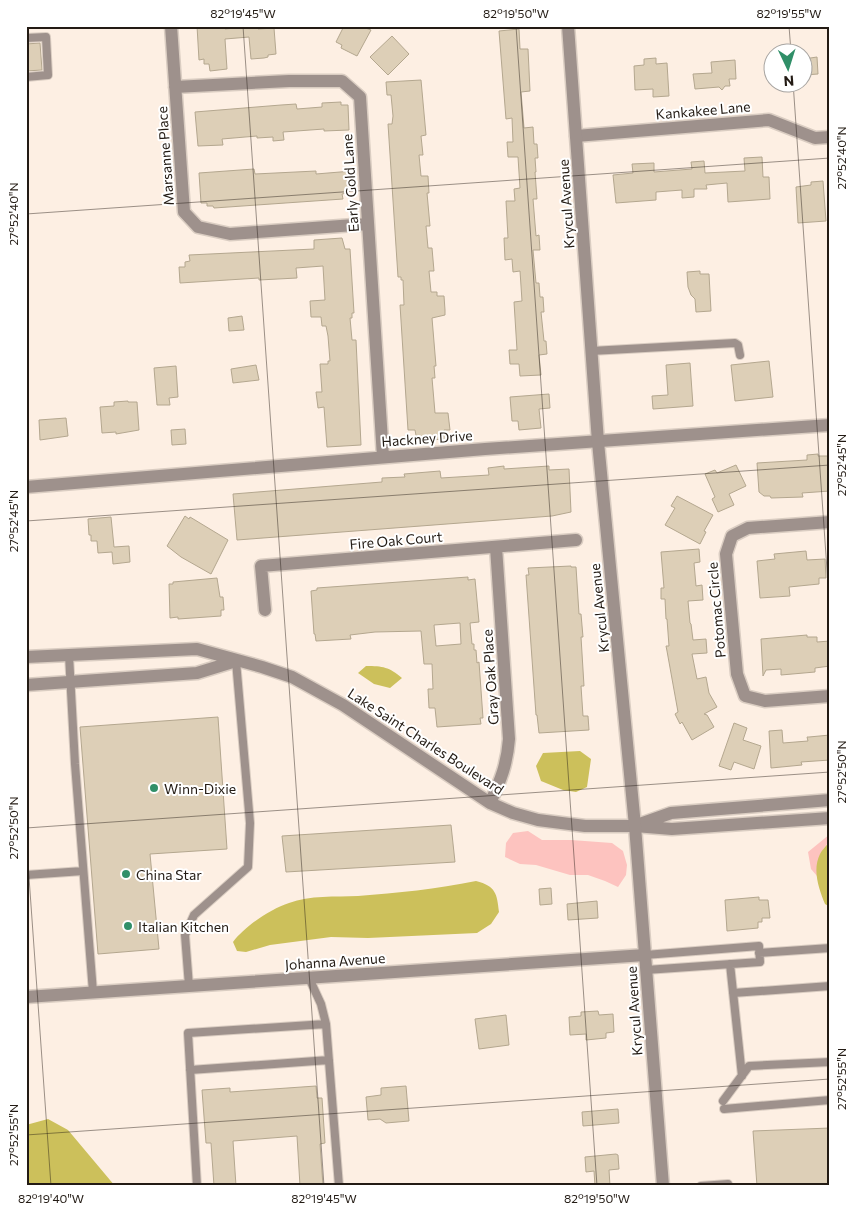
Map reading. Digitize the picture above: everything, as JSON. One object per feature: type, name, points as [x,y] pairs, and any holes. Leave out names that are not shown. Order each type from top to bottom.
[{"type":"street","name":"Marsanne Place","points":[[171,26],[184,212],[198,228],[230,234],[368,224]]},
{"type":"street","name":"Krycul Avenue","points":[[568,26],[598,442],[635,826],[663,1186]]},
{"type":"street","name":"Early Gold Lane","points":[[175,87],[289,81],[342,81],[360,97],[383,457]]},
{"type":"street","name":"Kankakee Lane","points":[[576,136],[769,120],[814,138],[830,137]]},
{"type":"street","name":"Hackney Drive","points":[[27,487],[383,457],[830,425]]},
{"type":"street","name":"Potomac Circle","points":[[830,522],[748,528],[732,536],[726,554],[737,674],[745,696],[766,701],[830,696]]},
{"type":"street","name":"Fire Oak Court","points":[[265,610],[262,566],[576,540]]},
{"type":"street","name":"Gray Oak Place","points":[[490,802],[503,775],[508,757],[509,740],[496,547]]},
{"type":"street","name":"Lake Saint Charles Boulevard","points":[[26,657],[197,649],[262,667],[292,677],[343,705],[490,802],[513,813],[538,820],[586,826],[635,826],[672,829],[830,818]]},
{"type":"street","points":[[26,685],[197,674],[236,661]]},
{"type":"street","name":"Lake Saint Charles Boulevard","points":[[635,826],[671,813],[830,800]]},
{"type":"street","name":"Johanna Avenue","points":[[26,997],[645,955]]},
{"type":"lane","points":[[26,38],[46,37],[48,75],[26,77]]},
{"type":"lane","points":[[591,351],[736,343],[740,355]]},
{"type":"lane","points":[[69,655],[93,992]]},
{"type":"lane","points":[[189,986],[185,935],[194,915],[248,867],[250,824],[236,661]]},
{"type":"lane","points":[[26,875],[84,871]]},
{"type":"lane","points":[[645,955],[760,954],[830,948]]},
{"type":"lane","points":[[646,970],[730,964],[760,954]]},
{"type":"lane","points":[[730,964],[742,1076]]},
{"type":"lane","points":[[310,978],[321,1004],[326,1024],[339,1186]]},
{"type":"lane","points":[[733,993],[830,986]]},
{"type":"lane","points":[[197,1186],[188,1033],[326,1024]]},
{"type":"lane","points":[[190,1070],[329,1060]]},
{"type":"lane","points":[[830,1062],[749,1066],[724,1105],[830,1100]]},
{"type":"lane","points":[[701,1186],[728,1184]]},
{"type":"shaded area","points":[[366,666],[386,668],[402,678],[390,688],[374,684],[358,673]]},
{"type":"shaded area","points":[[580,751],[591,759],[587,787],[576,792],[563,790],[541,781],[536,766],[543,753]]},
{"type":"shaded area","points":[[528,831],[542,840],[612,843],[623,851],[627,865],[626,875],[618,887],[588,875],[570,875],[536,865],[520,864],[505,857],[506,843],[513,833]]},
{"type":"shaded area","points":[[830,834],[829,840],[818,861],[817,876],[811,869],[808,852]]},
{"type":"shaded area","points":[[830,841],[830,907],[825,904],[816,873],[820,854]]},
{"type":"shaded area","points":[[476,881],[492,888],[496,896],[499,912],[491,924],[477,933],[368,938],[331,937],[270,945],[246,952],[237,951],[233,942],[244,930],[266,914],[297,900],[402,892]]},
{"type":"shaded area","points":[[48,1119],[68,1130],[115,1186],[26,1186],[26,1125]]},
{"type":"building","points":[[197,26],[225,26],[225,29],[257,26],[258,29],[274,28],[276,54],[268,55],[268,57],[264,58],[251,59],[249,37],[225,39],[227,69],[210,71],[209,64],[204,64],[204,59],[199,60]]},
{"type":"building","points":[[344,26],[360,26],[371,30],[357,56],[341,48],[342,45],[336,42]]},
{"type":"building","points":[[519,29],[520,49],[528,49],[530,91],[521,92],[524,128],[533,127],[534,144],[537,144],[538,158],[535,158],[535,172],[537,199],[533,199],[536,236],[539,235],[540,250],[533,250],[536,283],[539,283],[540,297],[543,297],[544,312],[541,312],[547,354],[539,355],[541,375],[520,376],[519,364],[510,364],[509,350],[517,350],[514,302],[522,301],[520,271],[513,272],[512,259],[505,260],[504,238],[508,238],[506,201],[515,201],[514,189],[520,188],[518,157],[508,157],[507,142],[513,142],[512,118],[506,119],[499,31]]},
{"type":"building","points":[[392,36],[409,54],[388,75],[370,57]]},
{"type":"building","points":[[40,43],[42,70],[26,71],[26,44]]},
{"type":"building","points":[[814,57],[817,57],[818,74],[814,74]]},
{"type":"building","points":[[656,58],[656,64],[667,63],[669,96],[653,97],[653,89],[635,90],[634,66],[644,65],[644,59]]},
{"type":"building","points":[[735,60],[736,79],[729,79],[730,86],[725,86],[722,90],[719,87],[695,89],[693,74],[712,73],[711,62]]},
{"type":"building","points":[[421,80],[426,135],[421,136],[423,155],[419,155],[421,176],[428,176],[429,193],[427,193],[430,226],[426,226],[428,248],[432,248],[434,271],[429,271],[431,292],[437,292],[437,296],[444,296],[445,310],[445,315],[432,318],[436,366],[434,366],[435,378],[432,378],[435,413],[448,413],[450,430],[444,430],[444,439],[417,441],[415,430],[408,430],[400,305],[404,305],[403,280],[401,280],[401,277],[398,277],[388,124],[392,124],[393,116],[391,95],[387,95],[386,82]]},
{"type":"building","points":[[341,102],[341,105],[348,105],[349,130],[324,131],[324,129],[283,132],[284,140],[273,141],[273,137],[257,138],[257,136],[222,139],[223,145],[198,146],[195,112],[296,104],[297,109],[322,107],[322,103]]},
{"type":"building","points":[[762,157],[763,177],[769,177],[770,199],[728,202],[727,183],[706,185],[707,189],[694,189],[694,197],[682,198],[682,190],[656,192],[656,200],[616,203],[613,175],[633,173],[632,164],[654,163],[654,172],[692,169],[691,162],[704,161],[705,173],[745,171],[744,158]]},
{"type":"building","points":[[254,169],[255,174],[316,171],[316,174],[352,171],[354,188],[347,189],[347,193],[342,194],[343,199],[214,208],[213,206],[207,206],[207,203],[201,203],[199,173]]},
{"type":"building","points":[[823,181],[826,221],[798,223],[796,187],[811,185],[811,182]]},
{"type":"building","points":[[342,238],[345,249],[350,249],[354,313],[352,313],[352,318],[350,318],[352,340],[356,340],[361,445],[327,447],[324,407],[318,408],[316,392],[322,392],[320,364],[328,364],[328,361],[330,361],[328,336],[326,326],[322,326],[321,317],[311,317],[310,301],[325,300],[323,266],[296,268],[297,278],[259,280],[259,278],[180,283],[179,267],[185,267],[185,262],[190,261],[189,255],[314,249],[314,240]]},
{"type":"building","points":[[700,271],[700,274],[709,274],[711,311],[696,312],[695,299],[688,287],[687,272]]},
{"type":"building","points":[[242,316],[244,330],[229,331],[228,318]]},
{"type":"building","points":[[769,361],[773,397],[735,401],[731,365]]},
{"type":"building","points":[[690,363],[693,406],[653,409],[652,396],[668,395],[666,365]]},
{"type":"building","points":[[256,365],[259,380],[233,383],[231,369]]},
{"type":"building","points":[[176,366],[178,397],[169,398],[170,405],[157,405],[154,368]]},
{"type":"building","points":[[549,394],[550,408],[539,409],[541,428],[519,430],[518,421],[512,421],[510,397]]},
{"type":"building","points":[[114,402],[137,402],[139,430],[116,434],[116,432],[102,433],[100,407],[114,406]]},
{"type":"building","points":[[66,418],[68,436],[40,440],[39,420]]},
{"type":"building","points":[[185,429],[186,444],[172,445],[171,430]]},
{"type":"building","points":[[818,454],[818,456],[830,456],[830,491],[802,493],[803,497],[771,498],[759,492],[757,463],[807,460],[807,455]]},
{"type":"building","points":[[736,465],[746,486],[729,494],[734,505],[718,512],[712,499],[715,497],[705,474],[715,470],[717,473]]},
{"type":"building","points":[[504,466],[504,469],[549,466],[549,470],[569,469],[571,512],[552,516],[237,540],[233,494],[382,482],[382,478],[405,477],[404,474],[440,471],[441,478],[489,475],[488,468]]},
{"type":"building","points":[[677,496],[713,515],[704,531],[706,532],[700,544],[665,525],[675,508],[671,506]]},
{"type":"building","points":[[185,516],[189,519],[190,517],[228,540],[211,574],[181,557],[167,546]]},
{"type":"building","points":[[111,517],[114,547],[129,546],[130,562],[113,564],[112,552],[98,553],[97,541],[91,541],[88,519]]},
{"type":"building","points":[[699,549],[700,562],[694,563],[696,586],[702,585],[703,600],[688,601],[693,640],[706,639],[707,653],[692,654],[697,679],[706,677],[709,693],[717,707],[704,714],[707,715],[714,727],[692,740],[675,714],[678,712],[666,646],[669,646],[665,599],[661,599],[661,588],[664,588],[661,552]]},
{"type":"building","points":[[806,551],[807,560],[825,559],[826,578],[819,578],[819,584],[789,587],[790,596],[760,598],[757,561],[775,559],[774,554]]},
{"type":"building","points":[[576,567],[579,614],[581,614],[583,637],[581,637],[584,686],[581,686],[583,716],[588,716],[589,730],[539,733],[536,715],[526,575],[529,575],[528,568]]},
{"type":"building","points":[[468,577],[468,580],[475,579],[479,622],[470,623],[472,644],[474,644],[474,650],[476,650],[477,663],[479,662],[483,718],[480,718],[481,724],[437,727],[435,708],[429,708],[428,689],[433,689],[432,664],[424,664],[421,631],[375,632],[350,635],[351,639],[316,641],[311,591],[317,590],[317,588]],"holes":[[[460,623],[461,644],[436,646],[434,625]]]},
{"type":"building","points":[[217,578],[220,597],[223,597],[224,610],[221,610],[221,616],[170,618],[169,584]]},
{"type":"building","points":[[807,635],[807,637],[817,637],[817,642],[830,641],[830,666],[815,668],[815,672],[781,675],[781,669],[766,670],[763,676],[761,639]]},
{"type":"building","name":"Winn-Dixie","points":[[218,717],[227,849],[150,854],[159,949],[98,954],[80,727]]},
{"type":"building","points":[[734,723],[747,728],[743,740],[761,746],[754,769],[734,762],[731,770],[719,766]]},
{"type":"building","points":[[782,730],[783,743],[808,741],[807,737],[830,735],[830,760],[801,762],[802,765],[771,768],[769,731]]},
{"type":"building","points":[[451,825],[455,862],[286,872],[282,836]]},
{"type":"building","points":[[551,888],[552,904],[540,905],[539,889]]},
{"type":"building","points":[[759,897],[759,900],[768,900],[770,918],[762,918],[762,922],[758,922],[758,928],[727,931],[725,900]]},
{"type":"building","points":[[597,901],[598,918],[568,920],[567,904]]},
{"type":"building","points":[[598,1011],[599,1015],[613,1014],[614,1032],[606,1033],[606,1038],[586,1040],[586,1034],[570,1035],[569,1017],[581,1016],[581,1012]]},
{"type":"building","points":[[506,1015],[509,1045],[479,1049],[475,1019]]},
{"type":"building","points":[[316,1086],[317,1098],[322,1098],[325,1143],[320,1144],[323,1186],[300,1186],[297,1136],[233,1141],[236,1186],[214,1186],[211,1143],[206,1143],[202,1090],[230,1088],[230,1092]]},
{"type":"building","points":[[406,1086],[409,1121],[386,1123],[380,1119],[368,1120],[366,1097],[381,1095],[381,1088]]},
{"type":"building","points":[[618,1109],[619,1123],[583,1126],[582,1112]]},
{"type":"building","points":[[830,1128],[830,1186],[757,1186],[753,1131]]},
{"type":"building","points":[[618,1155],[619,1169],[609,1170],[610,1186],[595,1186],[594,1171],[586,1172],[585,1157]]},
{"type":"place","name":"Winn-Dixie","points":[[154,788]]},
{"type":"place","name":"China Star","points":[[126,874]]},
{"type":"place","name":"Italian Kitchen","points":[[128,926]]}]
